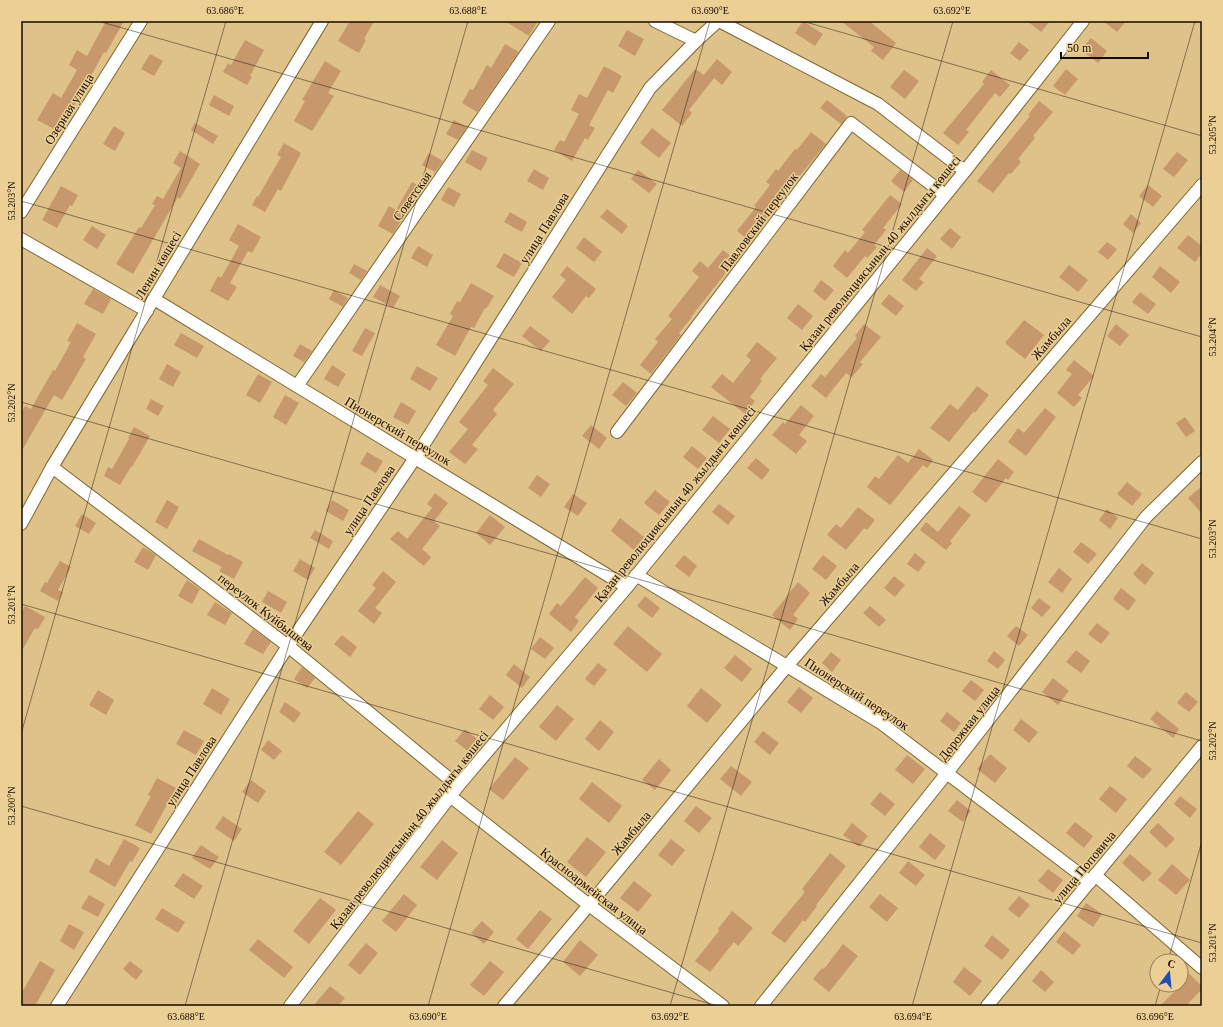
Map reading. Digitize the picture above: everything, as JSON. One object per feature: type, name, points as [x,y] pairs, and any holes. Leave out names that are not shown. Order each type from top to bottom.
[{"type":"street","name":"Озерная улица","points":[[21,212],[141,21]]},
{"type":"street","name":"Ленин көшесі","points":[[21,524],[52,467],[322,21]]},
{"type":"street","name":"Советская","points":[[297,386],[549,21]]},
{"type":"street","points":[[655,21],[696,41]]},
{"type":"street","points":[[718,21],[878,104],[965,171]]},
{"type":"street","name":"улица Павлова","points":[[57,1006],[288,646],[415,458],[650,88],[718,21]]},
{"type":"street","name":"Қазан революциясының 40 жылдығы көшесі","points":[[290,1006],[458,786],[627,587],[965,171],[1083,21]]},
{"type":"street","name":"Павловский переулок","points":[[617,432],[851,123],[945,195]]},
{"type":"street","name":"Жамбыла","points":[[504,1006],[589,906],[787,666],[1202,185]]},
{"type":"street","points":[[21,238],[147,311]]},
{"type":"street","name":"Пионерский переулок","points":[[154,299],[627,587]]},
{"type":"street","name":"Дорожная улица","points":[[761,1006],[947,773],[1146,517],[1202,462]]},
{"type":"street","name":"переулок Куйбышева","points":[[52,467],[288,646],[458,786]]},
{"type":"street","name":"Пионерский переулок","points":[[636,575],[881,723],[1092,879],[1202,968]]},
{"type":"street","name":"улица Поповича","points":[[987,1006],[1202,746]]},
{"type":"street","name":"Красноармейская улица","points":[[450,796],[589,906],[723,1006]]},
{"type":"building","points":[[106,21],[124,21],[106,53],[104,52],[89,81],[67,117],[63,114],[54,129],[37,120],[53,93],[61,98],[77,70],[69,65],[77,50],[87,56]]},
{"type":"building","points":[[350,21],[374,21],[364,39],[366,40],[359,53],[338,41]]},
{"type":"building","points":[[505,21],[538,21],[529,36]]},
{"type":"building","points":[[803,21],[823,34],[815,46],[795,33]]},
{"type":"building","points":[[841,21],[869,21],[896,43],[883,60],[871,51],[874,47]]},
{"type":"building","points":[[1027,21],[1050,21],[1041,32]]},
{"type":"building","points":[[1103,21],[1126,21],[1117,32]]},
{"type":"building","points":[[627,30],[644,39],[635,56],[618,46]]},
{"type":"building","points":[[1091,38],[1107,51],[1098,63],[1081,50]]},
{"type":"building","points":[[245,40],[264,50],[250,76],[252,77],[247,85],[223,72],[228,63],[231,65]]},
{"type":"building","points":[[1019,42],[1029,50],[1020,61],[1010,53]]},
{"type":"building","points":[[505,44],[519,52],[477,112],[462,103],[470,89],[473,90],[487,65],[491,68]]},
{"type":"building","points":[[150,54],[163,61],[154,76],[141,69]]},
{"type":"building","points":[[717,59],[732,72],[722,85],[714,78],[689,110],[692,113],[682,126],[662,110],[695,69],[704,75]]},
{"type":"building","points":[[325,61],[341,71],[328,93],[334,96],[312,131],[294,121],[305,101],[302,100]]},
{"type":"building","points":[[604,66],[622,76],[613,93],[608,90],[589,125],[595,128],[588,140],[585,138],[572,161],[554,150],[560,140],[564,142],[579,114],[571,110],[579,94],[587,98]]},
{"type":"building","points":[[1066,69],[1078,79],[1065,95],[1053,86]]},
{"type":"building","points":[[904,70],[919,81],[905,99],[890,87]]},
{"type":"building","points":[[991,70],[1010,85],[1000,97],[995,93],[966,130],[969,132],[958,145],[943,133],[984,84],[982,82]]},
{"type":"building","points":[[214,95],[234,106],[229,116],[209,105]]},
{"type":"building","points":[[827,100],[847,116],[841,124],[820,108]]},
{"type":"building","points":[[1039,101],[1053,112],[1033,136],[1035,138],[1018,159],[1021,162],[1011,174],[1009,173],[993,193],[977,181],[1030,116],[1028,115]]},
{"type":"building","points":[[454,120],[467,127],[458,140],[446,134]]},
{"type":"building","points":[[195,123],[218,136],[213,144],[191,130]]},
{"type":"building","points":[[114,126],[125,133],[115,151],[103,144]]},
{"type":"building","points":[[652,128],[671,143],[659,158],[640,143]]},
{"type":"building","points":[[811,132],[826,144],[777,203],[778,204],[750,241],[737,231],[756,207],[754,206],[770,185],[766,182],[776,169],[778,171],[795,149],[797,150]]},
{"type":"building","points":[[284,143],[301,153],[281,191],[278,189],[265,212],[252,205],[281,157],[277,155]]},
{"type":"building","points":[[472,150],[488,158],[481,171],[465,162]]},
{"type":"building","points":[[180,151],[200,164],[180,199],[178,197],[133,274],[116,264],[139,227],[141,228],[155,205],[152,204],[157,196],[163,199],[181,168],[173,163]]},
{"type":"building","points":[[1177,152],[1188,160],[1174,177],[1163,169]]},
{"type":"building","points":[[429,153],[443,161],[435,172],[422,165]]},
{"type":"building","points":[[534,169],[549,178],[543,190],[527,181]]},
{"type":"building","points":[[638,170],[657,184],[649,193],[631,179]]},
{"type":"building","points":[[900,170],[913,180],[904,192],[891,181]]},
{"type":"building","points":[[412,182],[424,189],[414,203],[412,202],[393,234],[378,226],[389,206],[396,210]]},
{"type":"building","points":[[1148,185],[1162,196],[1153,207],[1139,196]]},
{"type":"building","points":[[61,186],[78,195],[72,206],[70,205],[57,228],[42,220]]},
{"type":"building","points":[[448,187],[461,194],[454,207],[441,200]]},
{"type":"building","points":[[890,195],[902,204],[883,228],[886,230],[874,245],[877,247],[867,258],[865,256],[847,278],[833,266],[845,250],[848,253],[865,232],[862,230]]},
{"type":"building","points":[[607,209],[628,226],[622,234],[600,217]]},
{"type":"building","points":[[510,212],[527,222],[522,232],[504,222]]},
{"type":"building","points":[[1131,214],[1141,223],[1133,233],[1123,224]]},
{"type":"building","points":[[238,224],[261,237],[252,253],[248,251],[230,283],[237,287],[228,301],[210,291],[218,276],[221,278],[239,246],[229,240]]},
{"type":"building","points":[[92,226],[106,235],[97,249],[83,240]]},
{"type":"building","points":[[950,228],[961,237],[952,249],[940,239]]},
{"type":"building","points":[[1188,235],[1202,246],[1202,253],[1195,262],[1177,248]]},
{"type":"building","points":[[584,237],[602,252],[594,262],[576,248]]},
{"type":"building","points":[[1107,242],[1117,249],[1108,260],[1098,252]]},
{"type":"building","points":[[418,246],[433,255],[427,267],[411,258]]},
{"type":"building","points":[[927,248],[937,256],[919,279],[924,282],[916,291],[902,280]]},
{"type":"building","points":[[723,250],[736,260],[679,333],[681,335],[651,374],[640,365],[658,342],[655,339],[672,319],[668,316],[699,277],[692,271],[700,261],[708,268]]},
{"type":"building","points":[[504,253],[522,263],[514,277],[496,267]]},
{"type":"building","points":[[354,264],[367,271],[361,280],[349,273]]},
{"type":"building","points":[[1069,265],[1088,280],[1078,292],[1059,277]]},
{"type":"building","points":[[567,266],[596,289],[589,298],[586,296],[572,314],[552,297],[566,280],[560,275]]},
{"type":"building","points":[[1160,266],[1180,282],[1171,293],[1152,277]]},
{"type":"building","points":[[821,280],[834,290],[825,301],[813,291]]},
{"type":"building","points":[[471,283],[494,296],[486,309],[485,308],[474,328],[471,327],[455,356],[436,345],[453,316],[450,314],[457,301],[460,302]]},
{"type":"building","points":[[380,285],[400,296],[393,308],[373,297]]},
{"type":"building","points":[[93,289],[111,299],[103,314],[84,304]]},
{"type":"building","points":[[334,290],[348,298],[343,307],[329,299]]},
{"type":"building","points":[[1140,292],[1156,304],[1148,314],[1132,302]]},
{"type":"building","points":[[889,294],[904,306],[896,316],[881,304]]},
{"type":"building","points":[[798,304],[813,316],[802,330],[787,318]]},
{"type":"building","points":[[1024,320],[1044,335],[1025,359],[1005,343]]},
{"type":"building","points":[[77,323],[96,334],[83,357],[86,359],[62,400],[54,395],[21,452],[21,413],[25,406],[31,409],[53,370],[55,371],[71,342],[67,341]]},
{"type":"building","points":[[864,324],[881,337],[860,362],[863,364],[852,377],[846,373],[826,398],[811,386],[821,374],[825,377],[857,338],[855,336]]},
{"type":"building","points":[[1116,324],[1129,335],[1120,346],[1107,336]]},
{"type":"building","points":[[530,326],[550,341],[541,351],[522,336]]},
{"type":"building","points":[[365,328],[375,333],[362,356],[352,351]]},
{"type":"building","points":[[181,333],[204,346],[197,358],[174,345]]},
{"type":"building","points":[[757,342],[777,358],[760,379],[762,381],[750,397],[755,401],[745,414],[711,387],[722,374],[733,383],[751,360],[746,356]]},
{"type":"building","points":[[300,344],[312,351],[304,362],[293,356]]},
{"type":"building","points":[[1074,360],[1094,376],[1078,395],[1082,398],[1074,407],[1057,393],[1072,374],[1066,370]]},
{"type":"building","points":[[167,364],[181,372],[173,387],[159,379]]},
{"type":"building","points":[[332,365],[346,374],[338,387],[324,379]]},
{"type":"building","points":[[417,366],[438,378],[430,391],[410,379]]},
{"type":"building","points":[[493,368],[514,384],[493,410],[497,414],[472,445],[478,449],[465,464],[449,452],[468,429],[459,422],[488,385],[483,381]]},
{"type":"building","points":[[258,374],[272,382],[260,403],[246,395]]},
{"type":"building","points":[[623,382],[637,393],[626,406],[612,395]]},
{"type":"building","points":[[977,386],[989,395],[949,442],[930,428],[950,404],[958,410]]},
{"type":"building","points":[[285,395],[299,403],[286,425],[273,417]]},
{"type":"building","points":[[151,399],[164,406],[158,416],[146,409]]},
{"type":"building","points":[[401,402],[416,411],[408,425],[393,417]]},
{"type":"building","points":[[801,405],[814,416],[799,435],[807,441],[796,454],[772,435],[783,422],[785,424]]},
{"type":"building","points":[[1045,408],[1056,417],[1026,456],[1008,442],[1018,428],[1024,433]]},
{"type":"building","points":[[713,416],[730,429],[719,443],[702,430]]},
{"type":"building","points":[[1185,417],[1195,431],[1186,437],[1176,423]]},
{"type":"building","points":[[591,425],[607,438],[599,449],[582,436]]},
{"type":"building","points":[[134,427],[150,436],[120,485],[104,476],[108,467],[112,469]]},
{"type":"building","points":[[692,446],[707,458],[698,469],[683,457]]},
{"type":"building","points":[[919,449],[933,460],[927,468],[923,465],[890,505],[867,487],[875,476],[879,479],[898,455],[908,463]]},
{"type":"building","points":[[367,452],[383,461],[376,473],[360,464]]},
{"type":"building","points":[[756,458],[770,470],[762,480],[747,468]]},
{"type":"building","points":[[998,459],[1014,472],[1008,480],[1006,478],[986,503],[972,492]]},
{"type":"building","points":[[537,475],[550,484],[541,497],[528,488]]},
{"type":"building","points":[[1127,482],[1142,494],[1132,506],[1117,494]]},
{"type":"building","points":[[1202,486],[1202,514],[1188,498]]},
{"type":"building","points":[[655,490],[670,502],[659,515],[644,503]]},
{"type":"building","points":[[435,493],[448,503],[434,521],[440,526],[422,549],[431,557],[424,566],[390,539],[398,531],[407,539],[432,508],[427,504]]},
{"type":"building","points":[[573,494],[587,503],[578,516],[564,507]]},
{"type":"building","points":[[167,500],[179,507],[167,529],[155,522]]},
{"type":"building","points":[[332,500],[349,510],[343,521],[326,511]]},
{"type":"building","points":[[719,504],[735,516],[728,525],[712,512]]},
{"type":"building","points":[[959,506],[971,515],[950,541],[952,543],[946,550],[920,530],[926,522],[938,532]]},
{"type":"building","points":[[858,507],[875,520],[867,530],[864,528],[846,550],[827,535],[836,524],[841,528]]},
{"type":"building","points":[[1107,509],[1118,518],[1110,529],[1099,520]]},
{"type":"building","points":[[82,514],[96,523],[89,534],[75,526]]},
{"type":"building","points":[[490,515],[505,527],[490,545],[476,533]]},
{"type":"building","points":[[620,518],[644,537],[634,550],[611,531]]},
{"type":"building","points":[[315,530],[333,541],[329,549],[310,538]]},
{"type":"building","points":[[199,539],[243,562],[234,579],[219,571],[222,567],[192,551]]},
{"type":"building","points":[[1081,542],[1097,554],[1088,564],[1073,552]]},
{"type":"building","points":[[143,547],[156,555],[148,570],[134,562]]},
{"type":"building","points":[[915,553],[926,562],[918,572],[907,564]]},
{"type":"building","points":[[684,555],[697,566],[689,577],[675,566]]},
{"type":"building","points":[[823,555],[837,566],[826,580],[812,569]]},
{"type":"building","points":[[300,559],[315,568],[308,580],[293,571]]},
{"type":"building","points":[[60,561],[71,567],[58,590],[63,592],[58,601],[40,591],[45,582],[47,583]]},
{"type":"building","points":[[1142,563],[1154,573],[1145,585],[1133,574]]},
{"type":"building","points":[[1059,568],[1072,579],[1062,593],[1048,582]]},
{"type":"building","points":[[383,571],[396,582],[375,608],[382,613],[374,624],[358,611],[376,588],[372,585]]},
{"type":"building","points":[[894,576],[905,585],[895,597],[884,588]]},
{"type":"building","points":[[585,577],[598,588],[575,617],[579,621],[571,632],[549,614],[557,603],[561,606]]},
{"type":"building","points":[[187,580],[200,589],[192,604],[178,596]]},
{"type":"building","points":[[798,582],[810,593],[793,615],[798,619],[790,630],[772,615]]},
{"type":"building","points":[[1121,588],[1136,600],[1128,611],[1113,599]]},
{"type":"building","points":[[268,591],[287,602],[281,613],[262,602]]},
{"type":"building","points":[[645,596],[660,608],[652,618],[637,606]]},
{"type":"building","points":[[1039,598],[1051,607],[1042,617],[1031,608]]},
{"type":"building","points":[[215,602],[232,613],[225,625],[207,615]]},
{"type":"building","points":[[25,606],[45,617],[38,629],[35,628],[21,652],[21,613]]},
{"type":"building","points":[[870,606],[886,620],[879,627],[863,613]]},
{"type":"building","points":[[1097,623],[1110,633],[1101,644],[1088,634]]},
{"type":"building","points":[[628,626],[662,654],[647,672],[613,644]]},
{"type":"building","points":[[1016,626],[1028,635],[1019,646],[1007,636]]},
{"type":"building","points":[[253,629],[271,642],[263,654],[244,644]]},
{"type":"building","points":[[342,635],[357,647],[350,657],[334,644]]},
{"type":"building","points":[[540,637],[554,648],[545,659],[531,649]]},
{"type":"building","points":[[1076,650],[1090,661],[1081,673],[1066,662]]},
{"type":"building","points":[[994,651],[1005,660],[998,669],[987,661]]},
{"type":"building","points":[[831,652],[841,660],[832,672],[822,663]]},
{"type":"building","points":[[735,655],[752,669],[742,682],[724,668]]},
{"type":"building","points":[[598,663],[607,670],[594,686],[585,679]]},
{"type":"building","points":[[514,664],[530,677],[522,688],[506,675]]},
{"type":"building","points":[[302,667],[315,678],[307,688],[294,679]]},
{"type":"building","points":[[1053,678],[1069,691],[1058,705],[1042,692]]},
{"type":"building","points":[[971,680],[984,690],[975,701],[962,691]]},
{"type":"building","points":[[799,687],[813,698],[801,713],[787,702]]},
{"type":"building","points":[[212,688],[230,699],[221,715],[203,704]]},
{"type":"building","points":[[701,688],[722,705],[707,723],[687,706]]},
{"type":"building","points":[[98,690],[114,700],[106,715],[89,705]]},
{"type":"building","points":[[1186,692],[1198,702],[1189,712],[1177,703]]},
{"type":"building","points":[[490,695],[504,707],[493,720],[479,709]]},
{"type":"building","points":[[285,702],[301,713],[294,723],[279,712]]},
{"type":"building","points":[[557,705],[574,719],[556,741],[539,727]]},
{"type":"building","points":[[1157,711],[1179,729],[1173,738],[1150,719]]},
{"type":"building","points":[[947,712],[961,723],[954,732],[940,721]]},
{"type":"building","points":[[1021,719],[1038,732],[1029,743],[1013,730]]},
{"type":"building","points":[[600,720],[614,732],[599,751],[585,739]]},
{"type":"building","points":[[465,729],[478,740],[469,752],[455,741]]},
{"type":"building","points":[[184,730],[204,741],[196,755],[176,744]]},
{"type":"building","points":[[763,731],[779,743],[770,755],[754,742]]},
{"type":"building","points":[[268,740],[282,751],[274,760],[261,750]]},
{"type":"building","points":[[990,754],[1007,768],[995,783],[977,769]]},
{"type":"building","points":[[907,755],[925,769],[913,784],[895,770]]},
{"type":"building","points":[[1135,756],[1152,769],[1143,779],[1127,766]]},
{"type":"building","points":[[515,757],[529,768],[503,800],[489,789]]},
{"type":"building","points":[[659,759],[671,770],[655,790],[642,780]]},
{"type":"building","points":[[731,766],[752,782],[741,796],[720,779]]},
{"type":"building","points":[[157,778],[176,788],[151,834],[135,825],[151,796],[148,795]]},
{"type":"building","points":[[251,780],[266,791],[258,803],[242,792]]},
{"type":"building","points":[[592,782],[622,806],[609,823],[579,799]]},
{"type":"building","points":[[1110,786],[1127,799],[1116,813],[1099,799]]},
{"type":"building","points":[[880,792],[895,804],[885,816],[870,804]]},
{"type":"building","points":[[1180,796],[1197,809],[1190,818],[1174,804]]},
{"type":"building","points":[[957,800],[971,811],[963,822],[948,811]]},
{"type":"building","points":[[696,806],[712,818],[699,833],[684,821]]},
{"type":"building","points":[[358,811],[374,824],[341,865],[324,852]]},
{"type":"building","points":[[223,816],[242,829],[234,841],[215,828]]},
{"type":"building","points":[[1075,822],[1093,836],[1084,848],[1066,833]]},
{"type":"building","points":[[852,823],[868,836],[859,847],[843,835]]},
{"type":"building","points":[[1158,823],[1175,839],[1166,848],[1149,832]]},
{"type":"building","points":[[930,833],[946,846],[935,860],[919,847]]},
{"type":"building","points":[[587,837],[606,852],[586,877],[567,862]]},
{"type":"building","points":[[124,839],[140,848],[132,862],[130,861],[115,887],[89,872],[96,858],[109,866]]},
{"type":"building","points":[[671,839],[685,850],[672,866],[658,855]]},
{"type":"building","points":[[442,840],[458,853],[437,880],[420,867]]},
{"type":"building","points":[[201,845],[219,857],[210,869],[192,858]]},
{"type":"building","points":[[830,853],[846,866],[805,922],[803,920],[785,943],[771,933],[805,892],[802,889]]},
{"type":"building","points":[[1130,854],[1152,873],[1143,882],[1122,863]]},
{"type":"building","points":[[908,861],[925,875],[916,886],[899,873]]},
{"type":"building","points":[[1172,864],[1190,880],[1176,895],[1158,880]]},
{"type":"building","points":[[1048,869],[1063,880],[1053,893],[1038,881]]},
{"type":"building","points":[[183,873],[203,886],[194,899],[174,886]]},
{"type":"building","points":[[634,881],[652,895],[638,912],[620,898]]},
{"type":"building","points":[[404,894],[417,905],[396,932],[382,921]]},
{"type":"building","points":[[880,894],[898,908],[887,922],[869,907]]},
{"type":"building","points":[[89,895],[105,904],[98,917],[81,908]]},
{"type":"building","points":[[1019,896],[1030,905],[1019,918],[1008,909]]},
{"type":"building","points":[[320,898],[336,910],[309,944],[293,931]]},
{"type":"building","points":[[1086,903],[1102,914],[1093,927],[1077,916]]},
{"type":"building","points":[[162,908],[185,922],[178,933],[155,919]]},
{"type":"building","points":[[540,910],[552,919],[528,949],[516,939]]},
{"type":"building","points":[[732,911],[753,928],[738,946],[734,942],[710,972],[695,961],[719,931],[718,929]]},
{"type":"building","points":[[482,921],[494,932],[484,944],[471,933]]},
{"type":"building","points":[[69,924],[84,932],[74,950],[60,941]]},
{"type":"building","points":[[1064,931],[1081,945],[1073,955],[1056,942]]},
{"type":"building","points":[[992,935],[1010,950],[1002,960],[984,946]]},
{"type":"building","points":[[258,939],[293,967],[284,978],[249,950]]},
{"type":"building","points":[[580,940],[598,955],[580,976],[563,962]]},
{"type":"building","points":[[366,943],[378,953],[360,975],[348,965]]},
{"type":"building","points":[[843,944],[858,956],[829,992],[813,979],[822,968],[824,969]]},
{"type":"building","points":[[40,961],[55,970],[35,1006],[21,1006],[21,994]]},
{"type":"building","points":[[130,961],[143,971],[136,980],[123,969]]},
{"type":"building","points":[[490,961],[504,972],[484,996],[470,985]]},
{"type":"building","points":[[964,967],[982,981],[970,996],[953,982]]},
{"type":"building","points":[[1041,970],[1054,982],[1045,992],[1032,981]]},
{"type":"building","points":[[1189,974],[1202,986],[1202,989],[1186,1006],[1160,1006],[1173,993],[1189,993]]},
{"type":"building","points":[[330,986],[345,998],[338,1006],[313,1006]]}]
